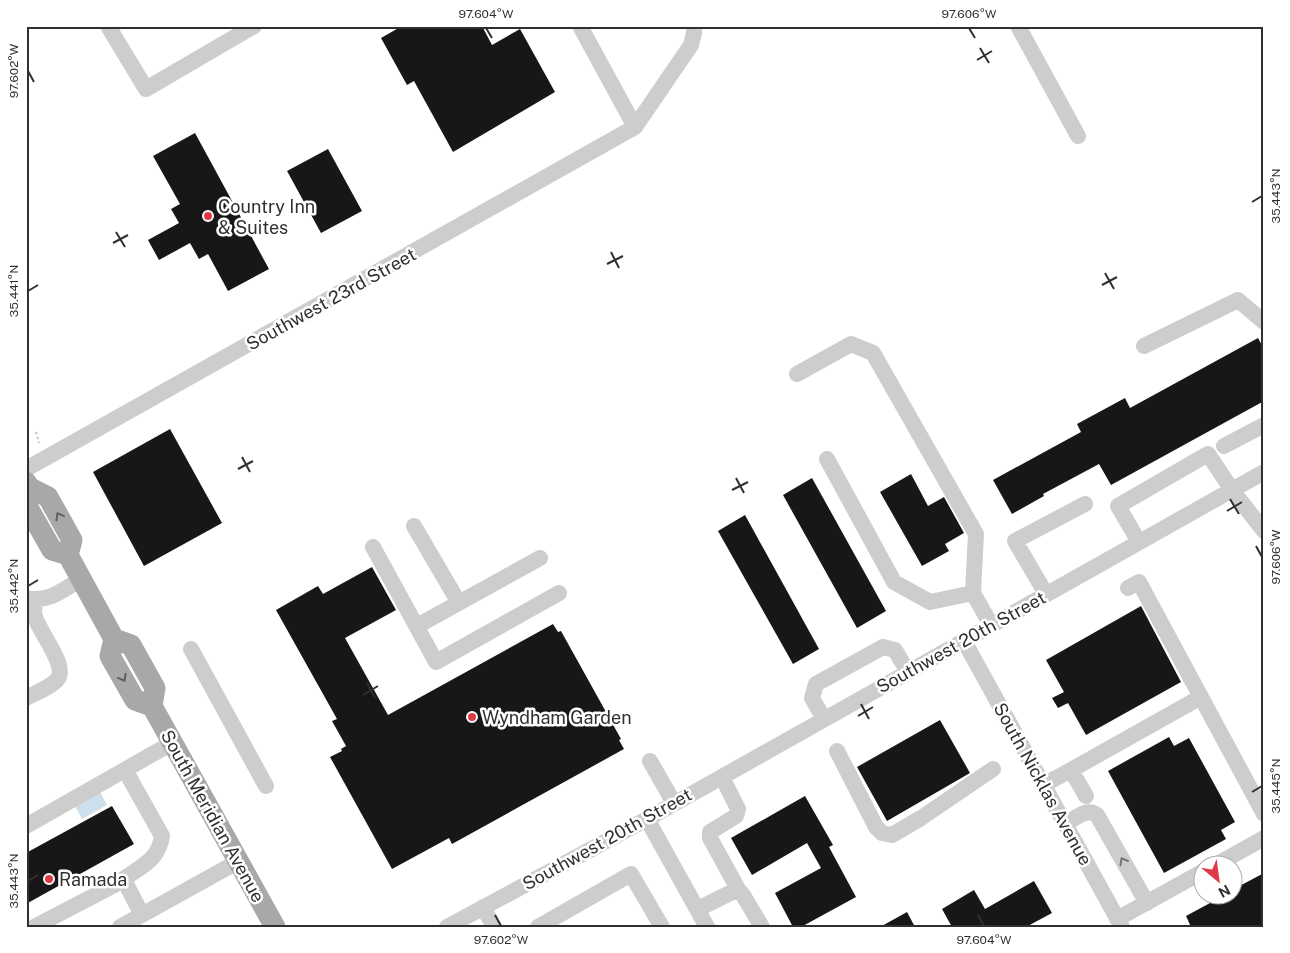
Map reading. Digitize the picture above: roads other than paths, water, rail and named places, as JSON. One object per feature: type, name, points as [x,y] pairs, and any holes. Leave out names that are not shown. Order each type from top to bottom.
[{"type":"main road","name":"South Meridian Avenue","points":[[27,480],[48,497],[72,540],[68,555],[114,639],[131,645],[155,688],[152,706],[275,927]]},
{"type":"street","points":[[108,26],[146,89],[254,26]]},
{"type":"street","points":[[580,26],[634,127],[691,44],[694,26]]},
{"type":"street","points":[[1018,26],[1078,136]]},
{"type":"street","name":"Southwest 23rd Street","points":[[27,480],[634,127]]},
{"type":"street","points":[[1144,346],[1238,300],[1264,322]]},
{"type":"street","points":[[797,374],[851,344],[873,354],[976,534],[973,593],[991,625]]},
{"type":"street","points":[[1224,446],[1264,425]]},
{"type":"street","points":[[1139,542],[1118,506],[1208,454],[1232,490],[1262,527]]},
{"type":"street","points":[[827,459],[894,582],[930,602],[973,593]]},
{"type":"street","name":"Southwest 20th Street","points":[[447,927],[647,819],[1264,472]]},
{"type":"street","points":[[1046,594],[1015,541],[1085,504]]},
{"type":"street","points":[[414,526],[459,603]]},
{"type":"street","points":[[373,548],[436,662],[559,593]]},
{"type":"street","points":[[417,626],[540,558]]},
{"type":"street","points":[[26,698],[48,687],[58,679],[60,671],[57,660],[36,618],[31,599],[50,597],[81,579]]},
{"type":"street","points":[[1128,588],[1139,582],[1264,814]]},
{"type":"street","name":"South Nicklas Avenue","points":[[964,641],[1120,923]]},
{"type":"street","points":[[824,719],[812,698],[816,684],[883,647],[895,650],[908,672]]},
{"type":"street","points":[[191,649],[266,786]]},
{"type":"street","points":[[1043,785],[1201,697]]},
{"type":"street","points":[[26,826],[172,743]]},
{"type":"street","points":[[836,751],[876,827],[882,833],[892,835],[921,818],[992,770]]},
{"type":"street","points":[[650,761],[674,803]]},
{"type":"street","points":[[34,927],[124,880],[151,861],[161,846],[162,836],[124,770]]},
{"type":"street","points":[[1071,770],[1086,796]]},
{"type":"street","points":[[722,776],[738,812],[736,816],[710,832],[710,838],[738,889],[762,927]]},
{"type":"street","points":[[1065,824],[1086,812],[1093,812],[1097,815],[1147,903]]},
{"type":"street","points":[[647,819],[707,927]]},
{"type":"street","points":[[1232,856],[1264,838]]},
{"type":"street","points":[[120,927],[239,861]]},
{"type":"street","points":[[538,927],[631,874],[662,927]]},
{"type":"street","points":[[1120,923],[1147,903],[1192,878]]},
{"type":"street","points":[[124,880],[142,915]]},
{"type":"street","points":[[698,909],[738,889]]},
{"type":"street","points":[[483,907],[494,927]]},
{"type":"water","points":[[100,792],[107,805],[82,819],[75,806]]},
{"type":"place","name":"Country Inn & Suites","points":[[208,216]]},
{"type":"place","name":"Wyndham Garden","points":[[472,717]]},
{"type":"place","name":"Ramada","points":[[49,879]]}]
